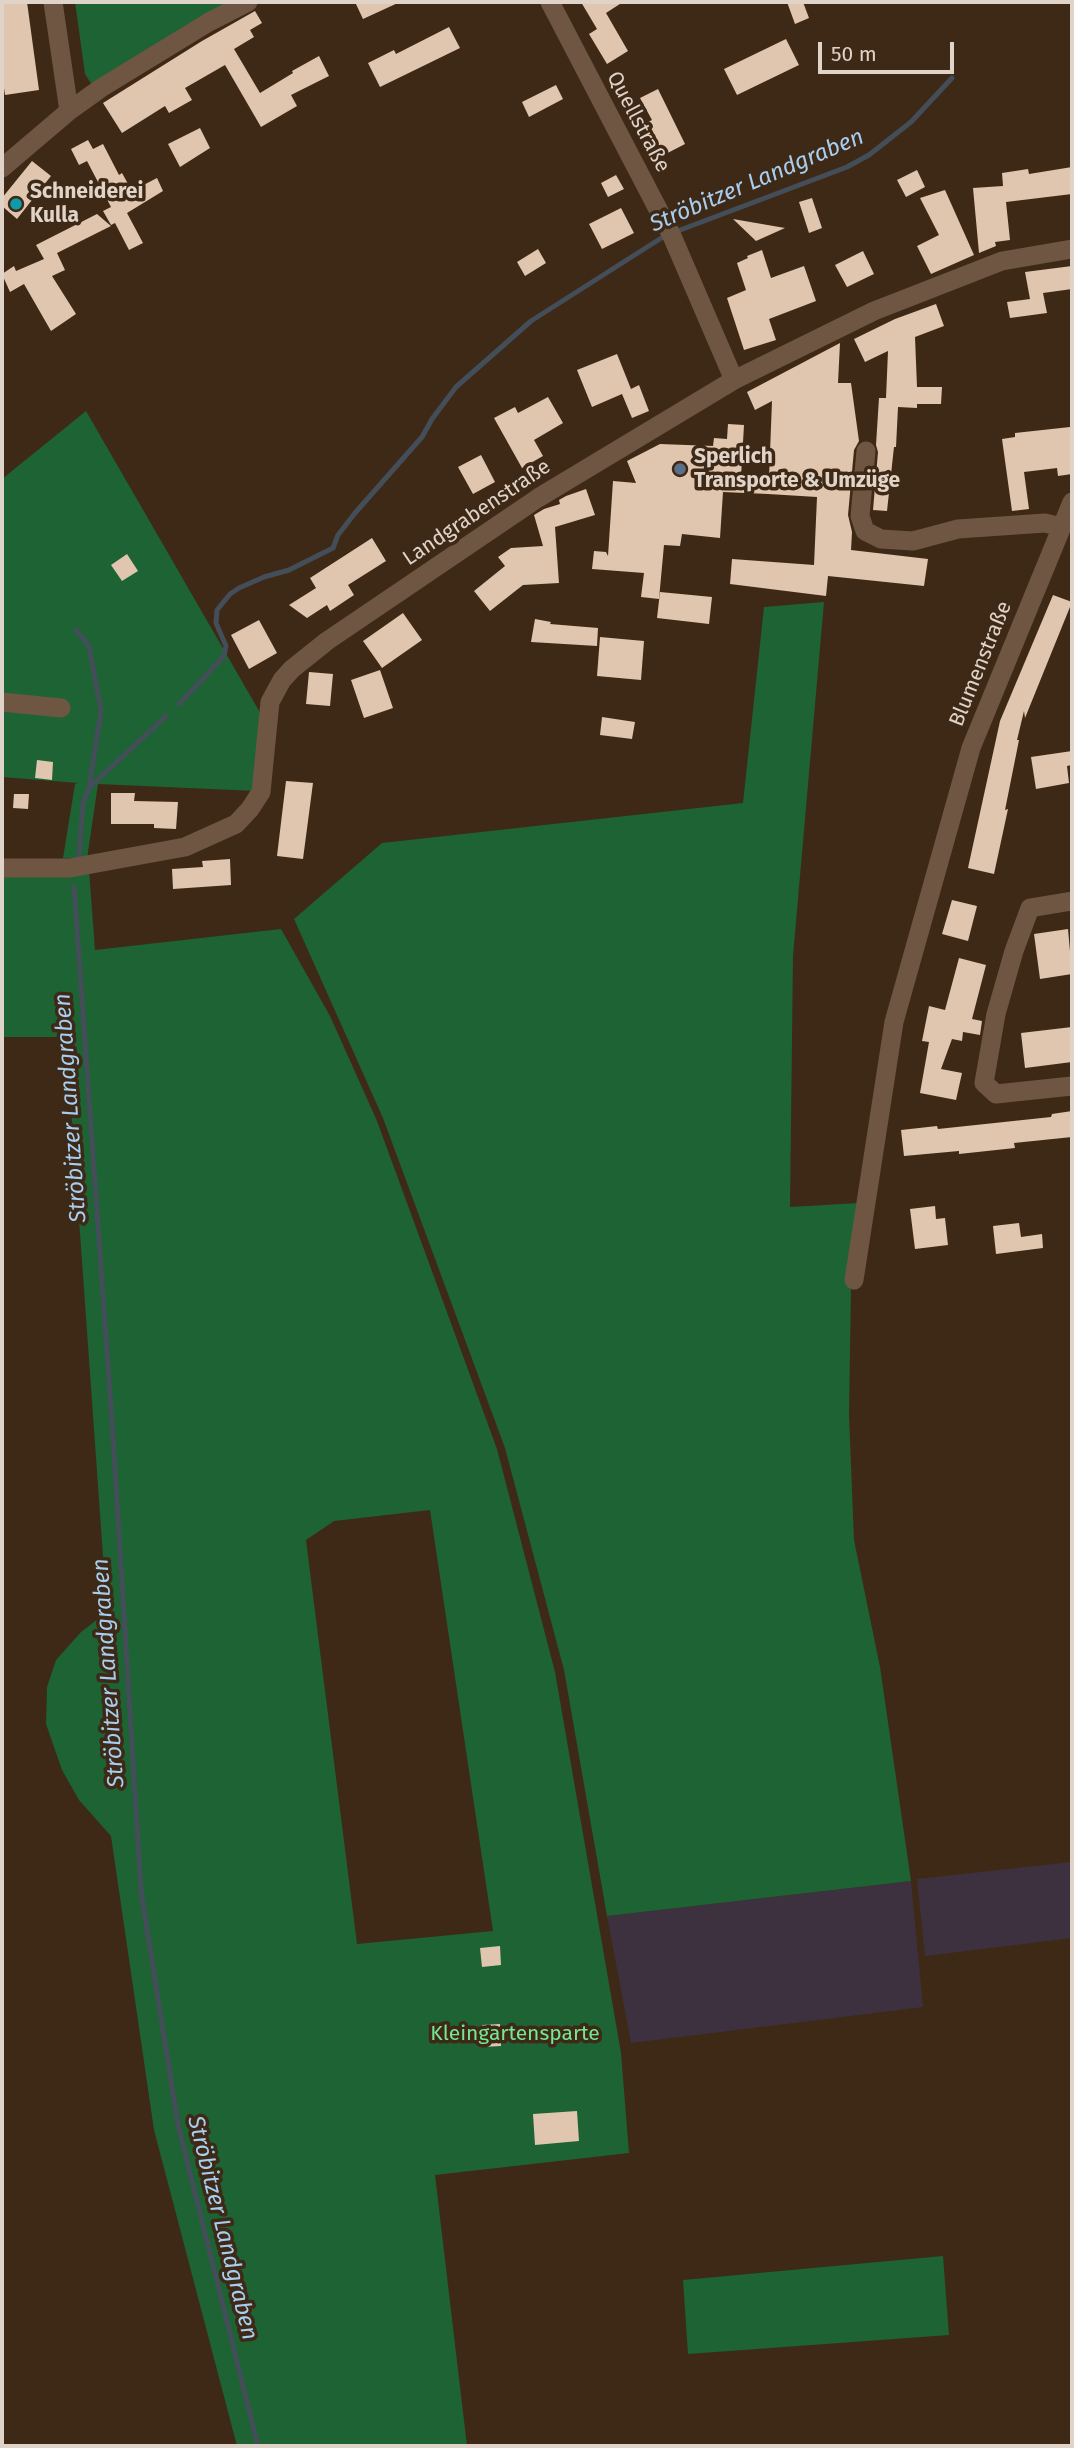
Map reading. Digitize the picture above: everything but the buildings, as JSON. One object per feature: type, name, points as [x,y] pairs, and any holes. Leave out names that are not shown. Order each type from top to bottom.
[{"type":"street","points":[[53,2],[69,111]]},
{"type":"street","points":[[4,162],[69,111],[123,75],[209,22],[248,2]]},
{"type":"street","name":"Quellstraße","points":[[550,2],[670,232],[734,380]]},
{"type":"street","name":"Landgrabenstraße","points":[[2,867],[70,868],[185,847],[236,824],[261,792],[270,702],[282,680],[292,669],[327,641],[538,498],[734,380],[874,311],[1002,261],[1072,249]]},
{"type":"street","points":[[866,451],[860,516],[865,531],[881,539],[913,541],[958,529],[1045,523],[1061,527]]},
{"type":"street","name":"Blumenstraße","points":[[854,1280],[894,1022],[971,748],[1072,502]]},
{"type":"street","points":[[2,702],[61,708]]},
{"type":"street","points":[[1072,901],[1030,908],[1014,951],[996,1014],[984,1083],[996,1094],[1072,1086]]},
{"type":"shaded area","points":[[1072,1862],[1072,1938],[925,1956],[917,1879]]},
{"type":"shaded area","points":[[911,1881],[923,2007],[631,2043],[607,1916]]},
{"type":"green space","points":[[75,2],[230,2],[92,85],[85,74]]},
{"type":"green space","points":[[86,411],[262,716],[256,791],[98,784],[87,859],[63,858],[75,784],[78,783],[2,777],[2,479]]},
{"type":"green space","points":[[824,602],[793,956],[790,1207],[859,1203],[851,1286],[849,1415],[854,1540],[880,1667],[911,1881],[607,1916],[564,1670],[505,1448],[383,1118],[294,919],[382,843],[743,803],[764,607]]},
{"type":"green space","name":"Kleingartensparte","points":[[89,870],[95,950],[281,929],[330,1016],[377,1121],[497,1449],[555,1672],[621,2053],[629,2153],[435,2175],[467,2446],[237,2446],[154,2130],[111,1836],[79,1800],[62,1770],[46,1724],[47,1687],[56,1660],[81,1632],[107,1612],[66,1037],[2,1037],[2,877]],"holes":[[[430,1510],[493,1931],[357,1944],[306,1540],[334,1521]]]},
{"type":"green space","points":[[943,2256],[949,2335],[688,2354],[683,2280]]},
{"type":"waterway","name":"Ströbitzer Landgraben","points":[[675,232],[847,167],[869,155],[911,122],[952,78]]},
{"type":"waterway","name":"Ströbitzer Landgraben","points":[[179,704],[224,656],[226,646],[216,623],[217,610],[230,594],[264,577],[289,570],[333,548],[338,535],[422,437],[456,387],[531,321],[666,235]]},
{"type":"waterway","points":[[76,630],[89,646],[101,711],[89,788]]},
{"type":"waterway","name":"Ströbitzer Landgraben","points":[[79,856],[83,803],[89,788],[166,716]]},
{"type":"waterway","name":"Ströbitzer Landgraben","points":[[74,887],[113,1436],[141,1891],[178,2125],[258,2446]]},
{"type":"place","name":"Schneiderei Kulla","points":[[16,204]]},
{"type":"place","name":"Sperlich Transporte & Umzüge","points":[[680,469]]}]
